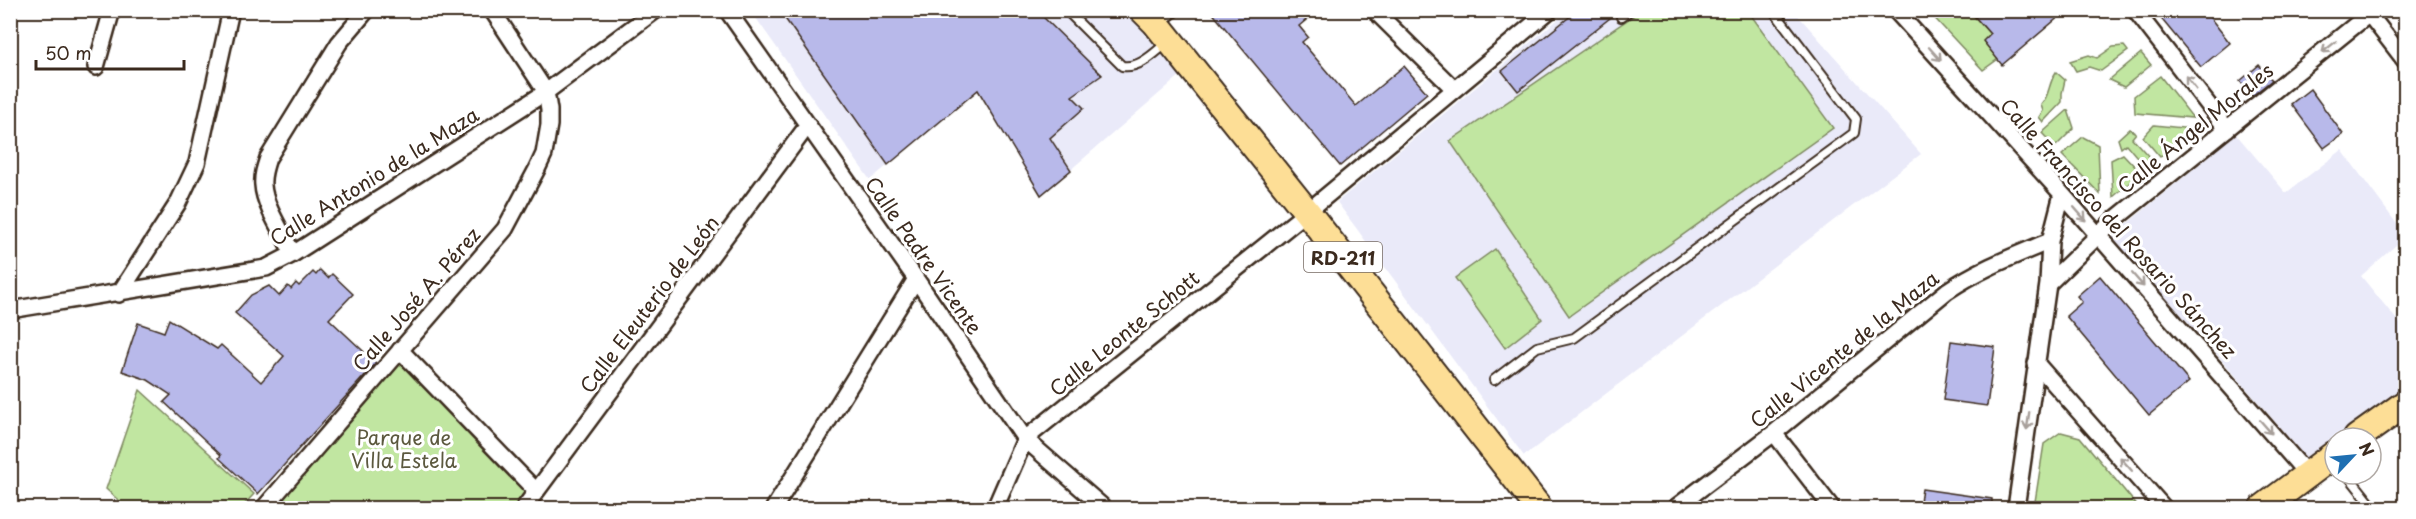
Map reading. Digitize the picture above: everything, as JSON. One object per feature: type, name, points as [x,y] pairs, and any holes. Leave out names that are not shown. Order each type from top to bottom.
[{"type":"main road","name":"RD-211","points":[[1159,21],[1539,508]]},
{"type":"main road","points":[[2374,426],[2406,403]]},
{"type":"main road","points":[[2263,508],[2308,475],[2323,468]]},
{"type":"street","points":[[96,67],[112,10]]},
{"type":"street","points":[[119,294],[178,203],[192,174],[231,10]]},
{"type":"street","points":[[293,255],[266,199],[262,185],[264,171],[268,158],[339,43],[367,10]]},
{"type":"street","points":[[492,10],[546,92]]},
{"type":"street","name":"Calle Antonio de la Maza","points":[[10,310],[119,294],[266,268],[293,255],[546,92],[656,10]]},
{"type":"street","name":"Calle Padre Vicente","points":[[727,10],[916,279],[1025,440],[1104,508]]},
{"type":"street","points":[[1374,10],[1454,89]]},
{"type":"street","name":"Calle Leonte Schott","points":[[995,508],[1025,440],[1307,212],[1551,10]]},
{"type":"street","name":"Calle Francisco del Rosario Sánchez","points":[[1895,10],[2062,194],[2308,475]]},
{"type":"street","points":[[2135,10],[2228,129]]},
{"type":"street","points":[[2370,12],[2406,62]]},
{"type":"street","name":"Calle Ángel Morales","points":[[2048,284],[2114,220],[2370,12]]},
{"type":"street","name":"Calle José A. Pérez","points":[[264,508],[505,229],[521,203],[545,147],[549,110],[546,92]]},
{"type":"street","name":"Calle Eleuterio de León","points":[[524,508],[808,125]]},
{"type":"street","points":[[2016,508],[2048,284],[2050,241],[2062,194]]},
{"type":"street","name":"Calle Vicente de la Maza","points":[[1675,508],[1774,433],[1969,276],[2050,241]]},
{"type":"street","points":[[774,508],[916,279]]},
{"type":"street","points":[[400,350],[536,491]]},
{"type":"street","points":[[2036,363],[2164,508]]},
{"type":"street","points":[[1774,433],[1832,508]]},
{"type":"lane","points":[[1066,10],[1122,66],[1131,68],[1141,63],[1159,21]]},
{"type":"lane","points":[[1621,17],[1630,10]]},
{"type":"lane","points":[[1494,380],[1538,347],[1574,338],[1854,133],[1856,119],[1773,10]]},
{"type":"lane","points":[[2358,486],[2374,508]]},
{"type":"shaded area","points":[[751,11],[1127,11],[1151,34],[1182,74],[1041,195],[978,90],[870,180]]},
{"type":"shaded area","points":[[1568,11],[1794,11],[1921,154],[1524,456],[1337,202]]},
{"type":"shaded area","points":[[2236,134],[2286,193],[2342,150],[2405,235],[2361,276],[2405,330],[2405,393],[2363,426],[2323,426],[2323,457],[2312,465],[2222,360],[2111,237]]},
{"type":"green space","points":[[1642,10],[1748,11],[1833,128],[1569,316],[1450,141]]},
{"type":"green space","points":[[1928,11],[1969,11],[1990,34],[1984,42],[1998,59],[1983,70]]},
{"type":"green space","points":[[2124,46],[2128,51],[2101,71],[2089,67],[2076,71],[2070,61],[2089,55],[2097,58],[2113,47]]},
{"type":"green space","points":[[2141,53],[2151,65],[2124,87],[2109,80]]},
{"type":"green space","points":[[2056,72],[2065,80],[2062,102],[2043,122],[2039,117],[2043,111],[2041,105]]},
{"type":"green space","points":[[2160,76],[2193,118],[2135,113],[2134,96]]},
{"type":"green space","points":[[2068,110],[2074,128],[2055,147],[2042,133]]},
{"type":"green space","points":[[2154,125],[2193,129],[2160,157],[2143,137]]},
{"type":"green space","points":[[2129,129],[2136,133],[2132,138],[2152,160],[2147,169],[2126,144],[2121,148],[2118,139]]},
{"type":"green space","points":[[2083,137],[2098,145],[2100,194],[2062,155]]},
{"type":"green space","points":[[2123,154],[2141,173],[2113,197],[2111,160]]},
{"type":"green space","points":[[1495,249],[1542,319],[1505,348],[1455,278]]},
{"type":"green space","name":"Parque de Villa Estela","points":[[400,358],[536,491],[523,508],[275,508]]},
{"type":"green space","points":[[140,390],[254,494],[241,508],[127,508],[106,489]]},
{"type":"green space","points":[[2061,432],[2080,437],[2139,508],[2034,508],[2044,444]]},
{"type":"building","points":[[792,10],[1036,10],[1102,75],[1072,96],[1084,108],[1050,138],[1071,170],[1041,195],[978,90],[888,165],[784,17]]},
{"type":"building","points":[[1210,10],[1318,10],[1299,26],[1308,37],[1302,42],[1356,106],[1404,66],[1427,93],[1340,166]]},
{"type":"building","points":[[1578,10],[1620,10],[1518,91],[1502,71]]},
{"type":"building","points":[[1969,10],[2067,10],[2002,65],[1983,41],[1990,34]]},
{"type":"building","points":[[2154,10],[2204,10],[2230,43],[2201,67]]},
{"type":"building","points":[[2259,65],[2272,80],[2252,96],[2240,81]]},
{"type":"building","points":[[2310,89],[2343,134],[2324,148],[2291,104]]},
{"type":"building","points":[[320,270],[328,278],[332,274],[353,294],[329,319],[376,363],[258,494],[219,458],[221,455],[164,402],[171,395],[148,380],[122,371],[138,323],[164,332],[169,319],[217,349],[221,345],[261,382],[284,356],[235,313],[251,295],[269,286],[279,296],[288,286],[291,289],[296,283],[299,286],[313,272],[316,275]]},
{"type":"building","points":[[2100,276],[2189,382],[2149,415],[2066,316],[2082,302],[2077,296]]},
{"type":"building","points":[[1951,341],[1995,347],[1987,406],[1943,400]]},
{"type":"building","points":[[1922,489],[1992,499],[1992,508],[1919,508]]}]
